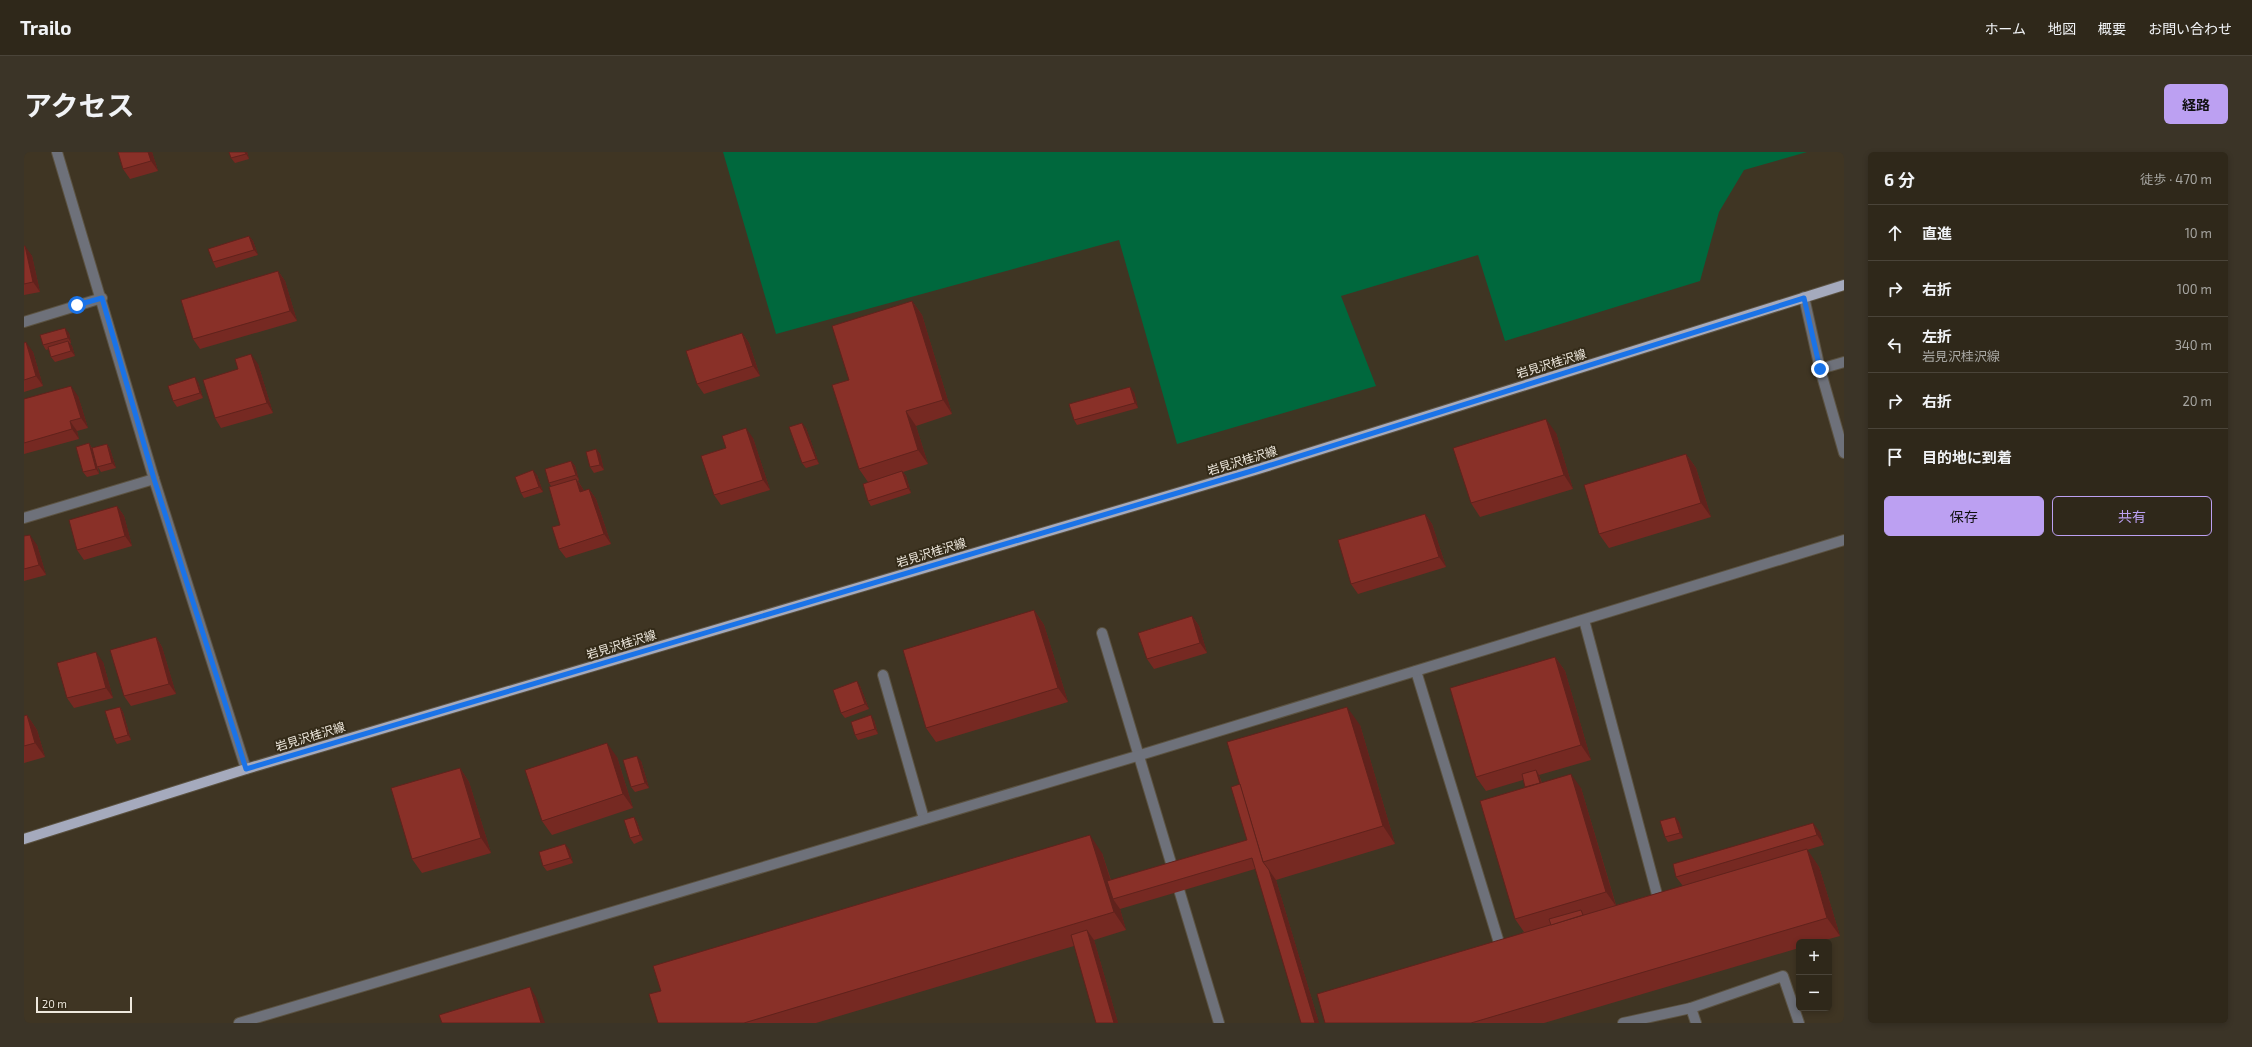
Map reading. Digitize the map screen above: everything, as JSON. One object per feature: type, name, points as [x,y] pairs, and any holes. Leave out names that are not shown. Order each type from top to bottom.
[{"type":"main road","name":"岩見沢桂沢線","points":[[24,838],[246,769],[1255,470],[1844,285]]},
{"type":"street","points":[[57,152],[102,298],[154,479],[246,769]]},
{"type":"street","points":[[24,322],[102,298]]},
{"type":"street","points":[[1804,298],[1820,369],[1844,453]]},
{"type":"street","points":[[1820,369],[1844,362]]},
{"type":"street","points":[[24,518],[154,479]]},
{"type":"street","points":[[239,1023],[1138,756],[1844,540]]},
{"type":"street","points":[[1584,620],[1659,902]]},
{"type":"street","points":[[1102,633],[1219,1023]]},
{"type":"street","points":[[1416,671],[1500,946]]},
{"type":"street","points":[[883,675],[924,819]]},
{"type":"street","points":[[1623,1023],[1691,1008],[1783,976],[1799,1023]]},
{"type":"street","points":[[1691,1008],[1696,1023]]},
{"type":"green space","points":[[723,152],[1807,152],[1744,170],[1719,212],[1700,281],[1505,341],[1478,255],[1341,296],[1376,386],[1177,444],[1119,240],[776,334]]},
{"type":"building","points":[[118,152],[148,152],[151,161],[123,169]]},
{"type":"building","points":[[229,152],[245,152],[246,154],[231,158]]},
{"type":"building","points":[[249,236],[254,250],[213,262],[208,249]]},
{"type":"building","points":[[24,246],[33,282],[24,284]]},
{"type":"building","points":[[278,271],[290,311],[193,339],[181,300]]},
{"type":"building","points":[[912,301],[943,400],[906,411],[918,450],[859,469],[832,385],[849,380],[832,326]]},
{"type":"building","points":[[65,328],[68,338],[43,345],[40,335]]},
{"type":"building","points":[[742,333],[753,366],[697,384],[686,351]]},
{"type":"building","points":[[68,341],[71,351],[51,357],[48,347]]},
{"type":"building","points":[[26,342],[36,376],[24,380],[24,343]]},
{"type":"building","points":[[251,354],[267,403],[215,418],[203,380],[238,369],[235,359]]},
{"type":"building","points":[[195,377],[200,393],[173,401],[168,386]]},
{"type":"building","points":[[71,386],[81,418],[70,421],[72,429],[24,443],[24,399]]},
{"type":"building","points":[[1130,387],[1135,403],[1074,420],[1069,404]]},
{"type":"building","points":[[1546,419],[1564,475],[1471,503],[1453,448]]},
{"type":"building","points":[[802,423],[816,459],[802,463],[789,427]]},
{"type":"building","points":[[746,428],[763,480],[714,495],[701,456],[726,448],[722,436]]},
{"type":"building","points":[[89,443],[96,469],[83,472],[76,447]]},
{"type":"building","points":[[107,444],[112,463],[97,467],[92,448]]},
{"type":"building","points":[[596,449],[600,465],[590,467],[586,452]]},
{"type":"building","points":[[1686,454],[1701,503],[1599,534],[1584,485]]},
{"type":"building","points":[[571,461],[576,475],[549,483],[545,469]]},
{"type":"building","points":[[533,470],[539,487],[521,493],[515,477]]},
{"type":"building","points":[[902,471],[908,488],[868,501],[863,484]]},
{"type":"building","points":[[576,479],[580,492],[589,489],[604,534],[559,549],[552,527],[560,525],[549,487]]},
{"type":"building","points":[[117,506],[125,536],[77,550],[69,520]]},
{"type":"building","points":[[1425,514],[1439,557],[1351,584],[1338,540]]},
{"type":"building","points":[[30,535],[39,565],[24,569],[24,536]]},
{"type":"building","points":[[1034,610],[1058,688],[926,728],[903,650]]},
{"type":"building","points":[[1192,616],[1200,643],[1147,659],[1138,633]]},
{"type":"building","points":[[156,637],[169,684],[124,696],[110,650]]},
{"type":"building","points":[[96,652],[106,688],[67,698],[57,663]]},
{"type":"building","points":[[1555,657],[1581,745],[1476,777],[1450,688]]},
{"type":"building","points":[[857,681],[865,704],[841,713],[833,690]]},
{"type":"building","points":[[120,707],[128,735],[114,739],[105,711]]},
{"type":"building","points":[[1347,707],[1383,826],[1263,862],[1227,742]]},
{"type":"building","points":[[27,715],[35,743],[24,746],[24,716]]},
{"type":"building","points":[[871,715],[875,729],[855,735],[851,722]]},
{"type":"building","points":[[607,743],[623,794],[542,821],[525,770]]},
{"type":"building","points":[[637,756],[645,783],[631,787],[623,760]]},
{"type":"building","points":[[460,768],[481,838],[412,859],[391,788]]},
{"type":"building","points":[[1536,770],[1540,783],[1525,787],[1522,774]]},
{"type":"building","points":[[1571,774],[1606,892],[1515,919],[1480,801]]},
{"type":"building","points":[[1240,784],[1263,862],[1269,870],[1315,1023],[1301,1023],[1252,858],[1113,899],[1107,881],[1247,840],[1231,787]]},
{"type":"building","points":[[634,817],[640,835],[630,838],[624,820]]},
{"type":"building","points":[[1675,817],[1680,833],[1665,837],[1660,821]]},
{"type":"building","points":[[1813,823],[1817,835],[1676,877],[1673,864]]},
{"type":"building","points":[[1090,835],[1114,912],[744,1023],[658,1023],[649,994],[661,991],[653,966]]},
{"type":"building","points":[[565,844],[570,858],[543,866],[539,852]]},
{"type":"building","points":[[1807,849],[1827,918],[1471,1023],[1325,1023],[1317,994]]},
{"type":"building","points":[[1581,910],[1583,915],[1551,925],[1549,919]]},
{"type":"building","points":[[1087,930],[1114,1023],[1096,1023],[1071,935]]},
{"type":"building","points":[[530,987],[541,1023],[442,1023],[439,1015]]},
{"type":"route","points":[[77,305],[102,298],[154,479],[246,769],[1255,470],[1804,298],[1820,369]]}]
